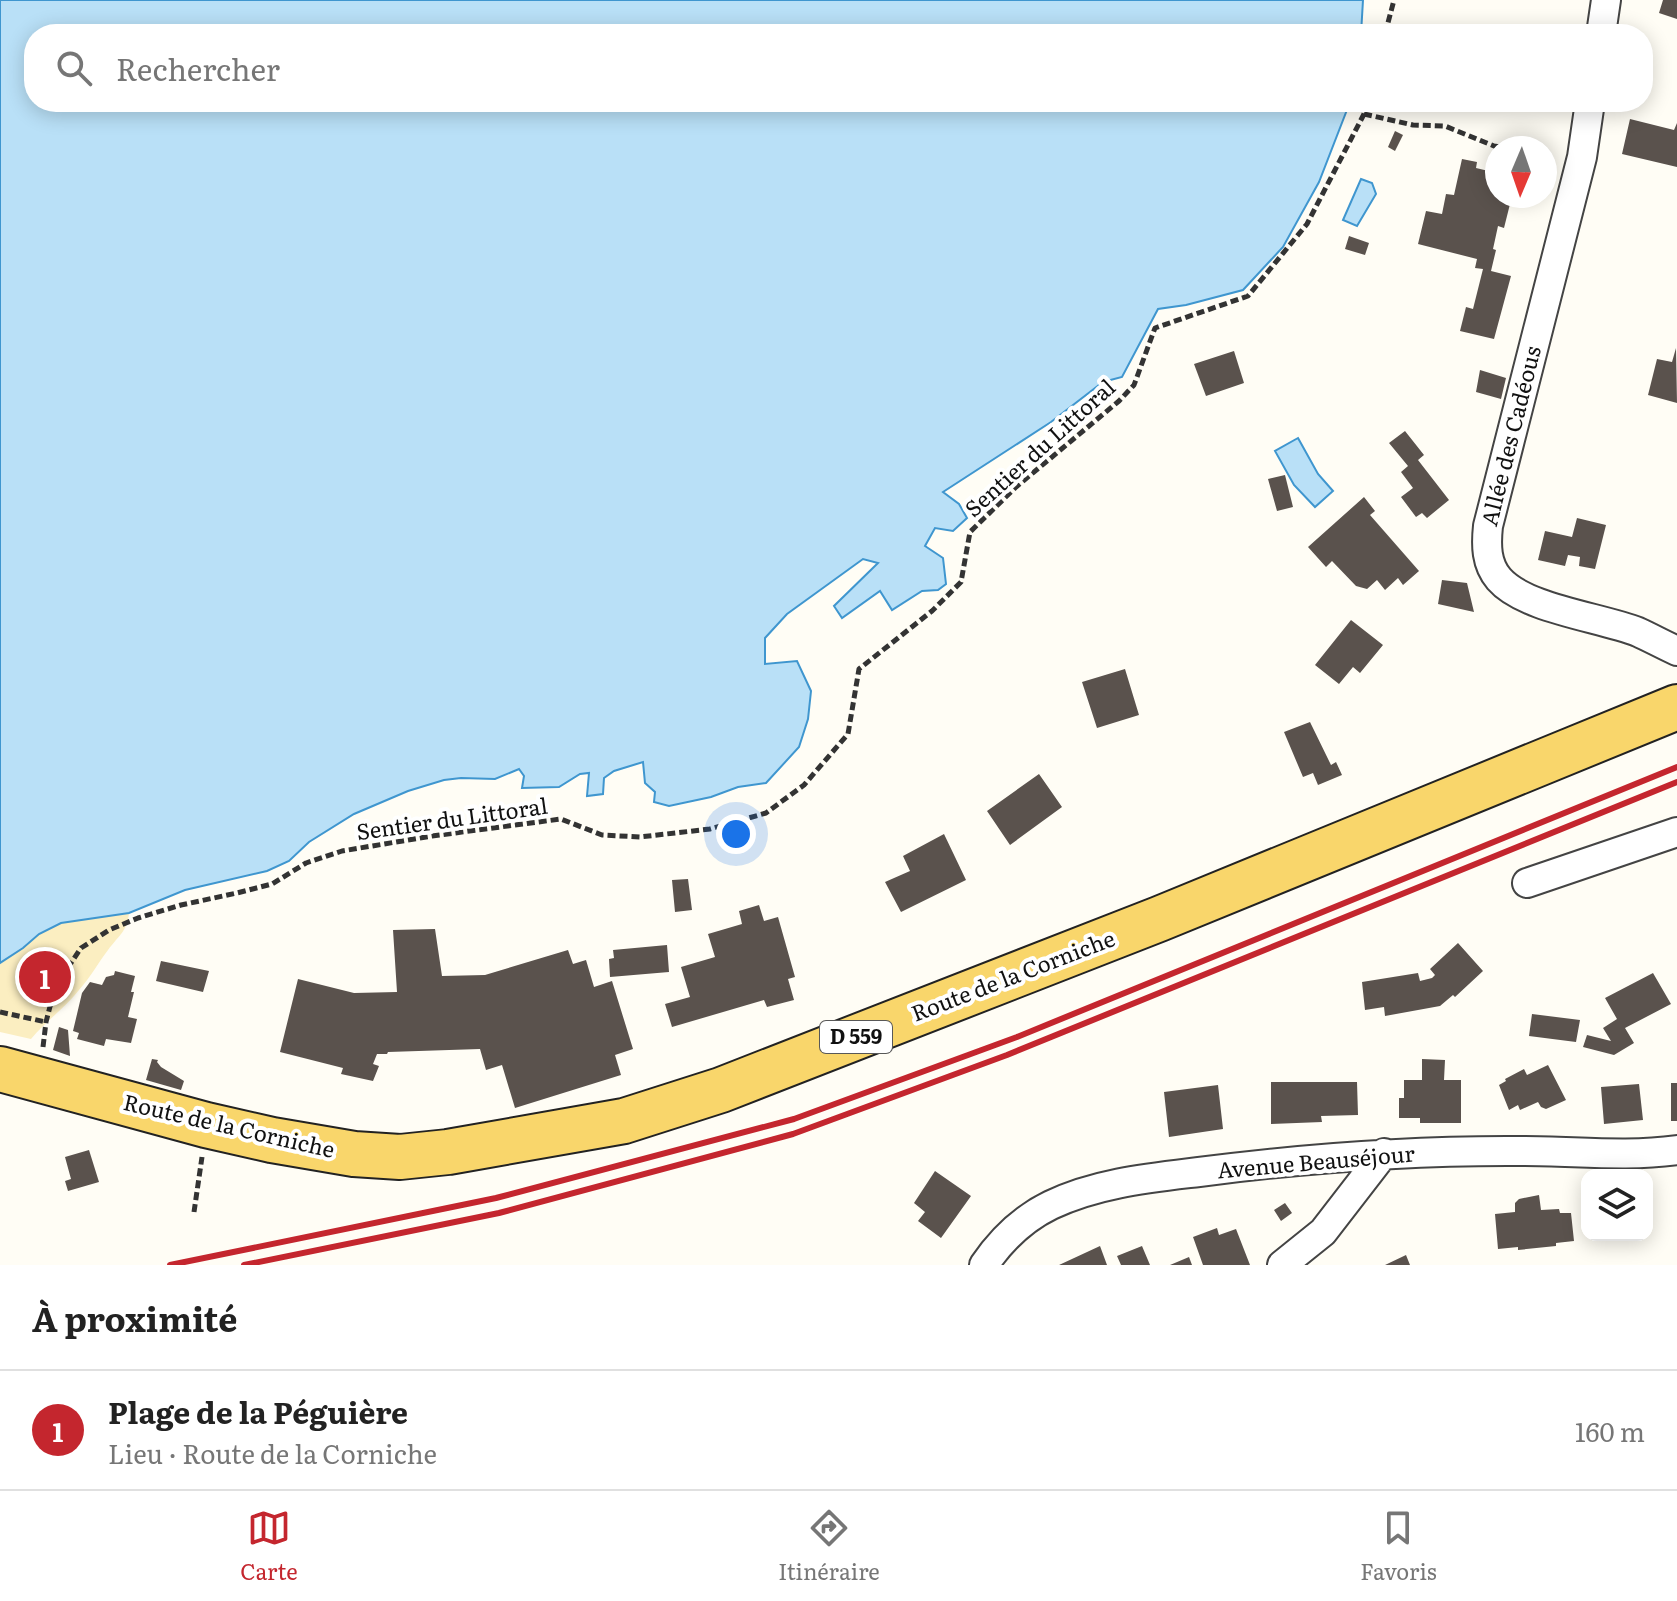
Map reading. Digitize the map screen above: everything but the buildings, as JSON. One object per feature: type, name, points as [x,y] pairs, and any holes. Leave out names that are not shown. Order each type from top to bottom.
[{"type":"main road","name":"Route de la Corniche","points":[[0,1069],[206,1125],[354,1154],[400,1157],[448,1152],[624,1121],[721,1090],[1145,925],[1677,707]]},
{"type":"street","points":[[1602,24],[1606,0]]},
{"type":"street","name":"Allée des Cadéous","points":[[1589,112],[1582,157],[1488,526],[1486,546],[1491,566],[1500,580],[1516,592],[1546,605],[1636,632],[1677,651]]},
{"type":"street","points":[[1527,883],[1677,832]]},
{"type":"street","name":"Avenue Beauséjour","points":[[984,1265],[999,1244],[1050,1205],[1126,1181],[1384,1153],[1655,1153],[1677,1150]]},
{"type":"street","points":[[1282,1265],[1323,1232],[1384,1153]]},
{"type":"path","points":[[1388,24],[1394,0]]},
{"type":"path","points":[[1364,114],[1413,125],[1445,126],[1485,142]]},
{"type":"path","name":"Sentier du Littoral","points":[[46,1022],[55,987],[81,948],[109,930],[181,905],[272,884],[306,863],[342,851],[561,819],[602,835],[640,837],[710,829],[766,813],[804,785],[848,734],[859,669],[932,611],[961,582],[970,532],[1016,487],[1134,385],[1155,328],[1248,296],[1307,224],[1364,114]]},
{"type":"path","points":[[0,1012],[46,1022],[43,1047]]},
{"type":"path","points":[[194,1212],[206,1125]]},
{"type":"sand","points":[[129,913],[124,929],[83,985],[31,1039],[0,1032],[0,963],[39,934],[61,923]]},
{"type":"water","points":[[0,0],[1363,0],[1362,24],[24,24],[24,112],[1346,112],[1319,182],[1283,247],[1243,290],[1158,309],[1122,377],[1103,382],[1051,422],[943,492],[959,504],[967,518],[953,531],[935,528],[925,546],[943,558],[946,584],[938,590],[922,591],[892,610],[880,591],[842,618],[834,606],[878,563],[863,559],[787,614],[765,638],[765,664],[797,661],[811,691],[808,719],[799,747],[766,783],[738,787],[711,797],[669,806],[654,802],[655,792],[645,783],[643,762],[614,771],[604,778],[603,794],[587,796],[589,773],[580,774],[559,787],[522,788],[524,776],[519,769],[495,779],[444,780],[408,791],[354,814],[309,842],[289,861],[267,871],[185,890],[129,913],[61,923],[39,934],[0,963]]},
{"type":"water","points":[[1361,179],[1372,183],[1376,194],[1357,226],[1343,220]]},
{"type":"water","points":[[1298,438],[1318,474],[1333,491],[1315,507],[1294,485],[1275,451]]},
{"type":"railway","points":[[170,1265],[496,1198],[794,1119],[1017,1037],[1677,767]]},
{"type":"railway","points":[[244,1265],[499,1213],[793,1134],[1007,1055],[1677,782]]},
{"type":"place","name":"Plage de la Péguière","points":[[45,977]]}]
